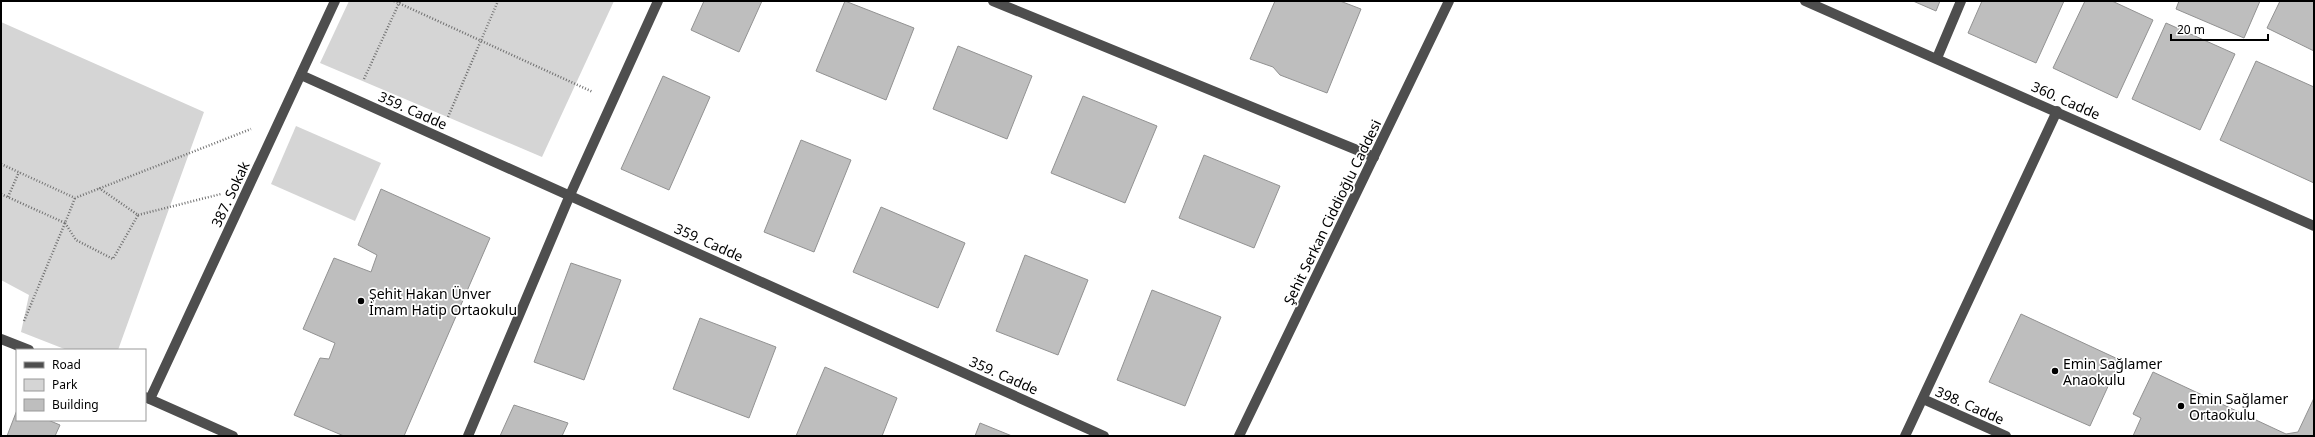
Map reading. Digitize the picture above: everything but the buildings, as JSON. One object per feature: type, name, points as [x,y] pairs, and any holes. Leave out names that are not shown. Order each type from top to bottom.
[{"type":"street","name":"387. Sokak","points":[[148,398],[249,187],[335,1]]},
{"type":"street","points":[[468,436],[570,195],[658,1]]},
{"type":"street","points":[[993,1],[1374,158]]},
{"type":"street","name":"Şehit Serkan Ciddioğlu Caddesi","points":[[1239,436],[1449,1]]},
{"type":"street","name":"360. Cadde","points":[[1805,1],[2057,111],[2314,226]]},
{"type":"street","points":[[1937,58],[1961,1]]},
{"type":"street","name":"359. Cadde","points":[[301,75],[1104,436]]},
{"type":"street","points":[[1906,436],[2057,111]]},
{"type":"street","points":[[1,339],[26,349]]},
{"type":"street","points":[[148,398],[233,436]]},
{"type":"street","name":"398. Cadde","points":[[1923,399],[2006,436]]},
{"type":"path","points":[[394,1],[400,2],[480,41],[612,100]]},
{"type":"path","points":[[440,137],[498,1]]},
{"type":"path","points":[[355,99],[400,2]]},
{"type":"path","points":[[24,322],[75,198],[281,117]]},
{"type":"path","points":[[1,164],[75,198]]},
{"type":"path","points":[[8,198],[19,172]]},
{"type":"path","points":[[1,194],[65,223],[76,240],[113,259],[138,215],[249,187]]},
{"type":"path","points":[[99,188],[138,215]]},
{"type":"green space","points":[[349,1],[614,1],[542,157],[320,63]]},
{"type":"green space","points":[[1,22],[204,112],[118,349],[64,349],[21,332],[29,295],[1,280]]},
{"type":"green space","points":[[296,126],[381,163],[355,221],[271,184]]},
{"type":"place","name":"Şehit Hakan Ünver İmam Hatip Ortaokulu","points":[[361,301]]},
{"type":"place","name":"Emin Sağlamer Anaokulu","points":[[2055,371]]},
{"type":"place","name":"Emin Sağlamer Ortaokulu","points":[[2181,406]]}]
